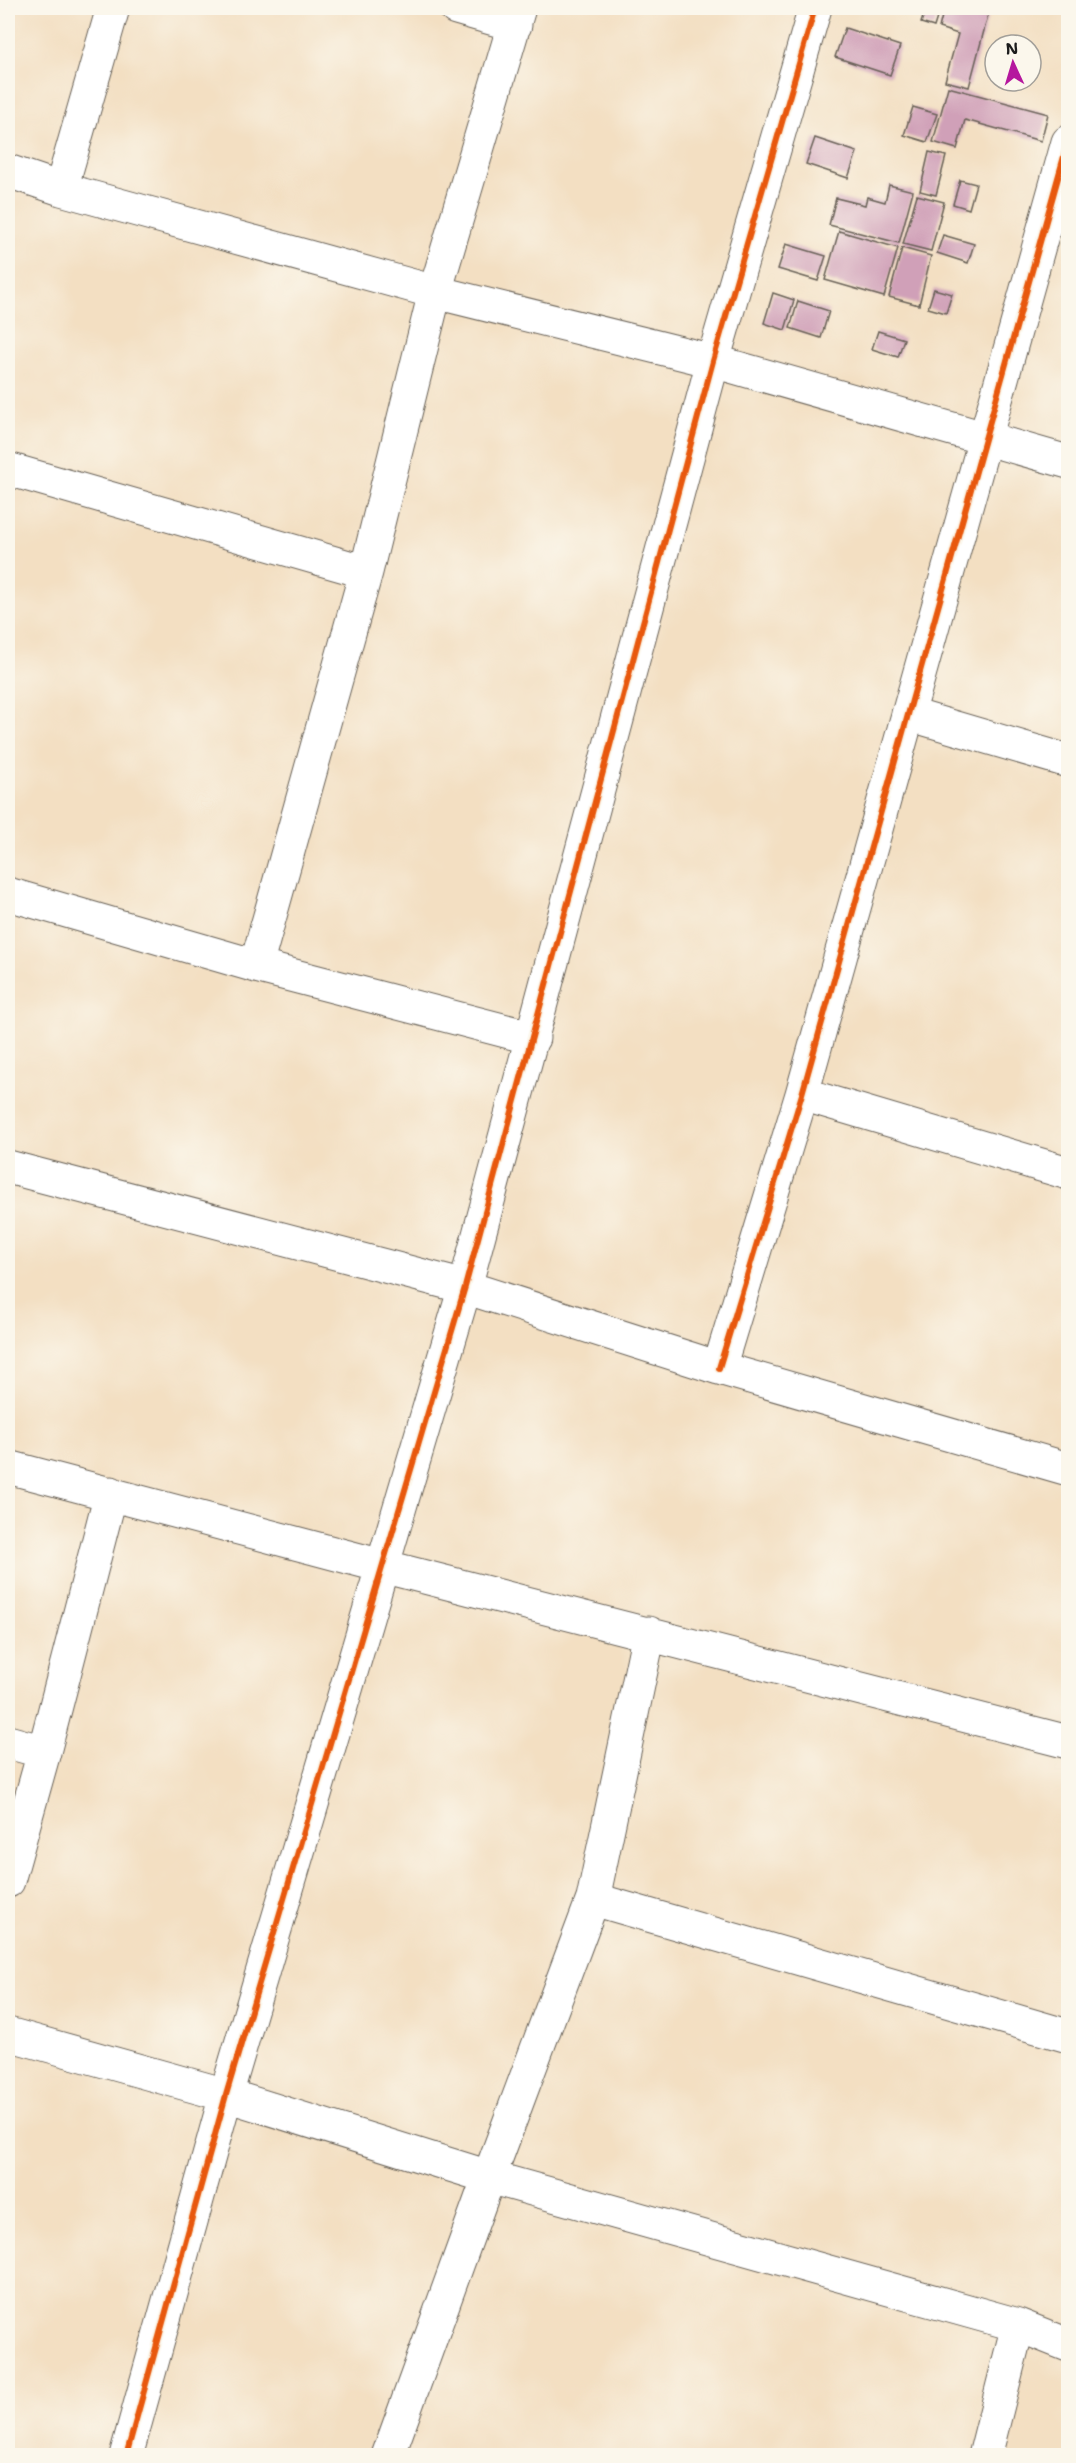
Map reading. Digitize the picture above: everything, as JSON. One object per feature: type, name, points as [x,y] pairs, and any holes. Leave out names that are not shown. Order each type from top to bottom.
[{"type":"street","points":[[61,189],[113,8]]},
{"type":"street","points":[[256,966],[366,572],[435,292],[517,16],[456,8]]},
{"type":"street","points":[[126,2456],[226,2096],[465,1287],[712,361],[815,8]]},
{"type":"street","points":[[719,1368],[802,1094],[1068,142]]},
{"type":"street","points":[[8,171],[61,189],[435,292],[712,361],[1068,462]]},
{"type":"street","points":[[8,469],[366,572]]},
{"type":"street","points":[[908,714],[1068,760]]},
{"type":"street","points":[[8,894],[256,966],[533,1038]]},
{"type":"street","points":[[802,1094],[1068,1168]]},
{"type":"street","points":[[8,1167],[465,1287],[719,1368],[1068,1469]]},
{"type":"street","points":[[8,1467],[382,1566],[1068,1742]]},
{"type":"street","points":[[8,1881],[111,1493]]},
{"type":"street","points":[[388,2456],[593,1899],[649,1634]]},
{"type":"street","points":[[8,1742],[44,1752]]},
{"type":"street","points":[[593,1899],[1068,2036]]},
{"type":"street","points":[[8,2034],[226,2096],[489,2177],[1018,2325],[1068,2345]]},
{"type":"street","points":[[985,2456],[1018,2325]]},
{"type":"building","points":[[926,8],[940,8],[934,27],[921,23]]},
{"type":"building","points":[[944,8],[990,8],[969,87],[945,81],[958,34],[939,28]]},
{"type":"building","points":[[845,28],[900,46],[890,75],[835,57]]},
{"type":"building","points":[[948,87],[1048,114],[1041,141],[965,120],[957,149],[933,142]]},
{"type":"building","points":[[913,107],[937,114],[927,142],[904,135]]},
{"type":"building","points":[[815,138],[857,152],[848,178],[806,164]]},
{"type":"building","points":[[929,152],[946,156],[936,195],[920,191]]},
{"type":"building","points":[[960,180],[976,184],[969,209],[953,204]]},
{"type":"building","points":[[889,185],[913,191],[899,243],[829,225],[836,198],[865,205],[867,197],[885,202]]},
{"type":"building","points":[[917,195],[944,202],[931,251],[903,244]]},
{"type":"building","points":[[839,231],[898,248],[884,297],[825,280]]},
{"type":"building","points":[[943,235],[974,244],[968,263],[937,253]]},
{"type":"building","points":[[786,244],[826,256],[818,281],[778,269]]},
{"type":"building","points":[[902,248],[931,256],[919,305],[889,297]]},
{"type":"building","points":[[934,289],[952,294],[946,313],[928,308]]},
{"type":"building","points":[[773,293],[794,300],[785,330],[764,323]]},
{"type":"building","points":[[798,301],[829,311],[821,338],[790,328]]},
{"type":"building","points":[[878,331],[904,339],[898,357],[872,349]]},
{"type":"cycle path","points":[[126,2456],[226,2095],[465,1287],[713,361],[815,8]]},
{"type":"cycle path","points":[[719,1368],[802,1094],[1068,142]]}]
